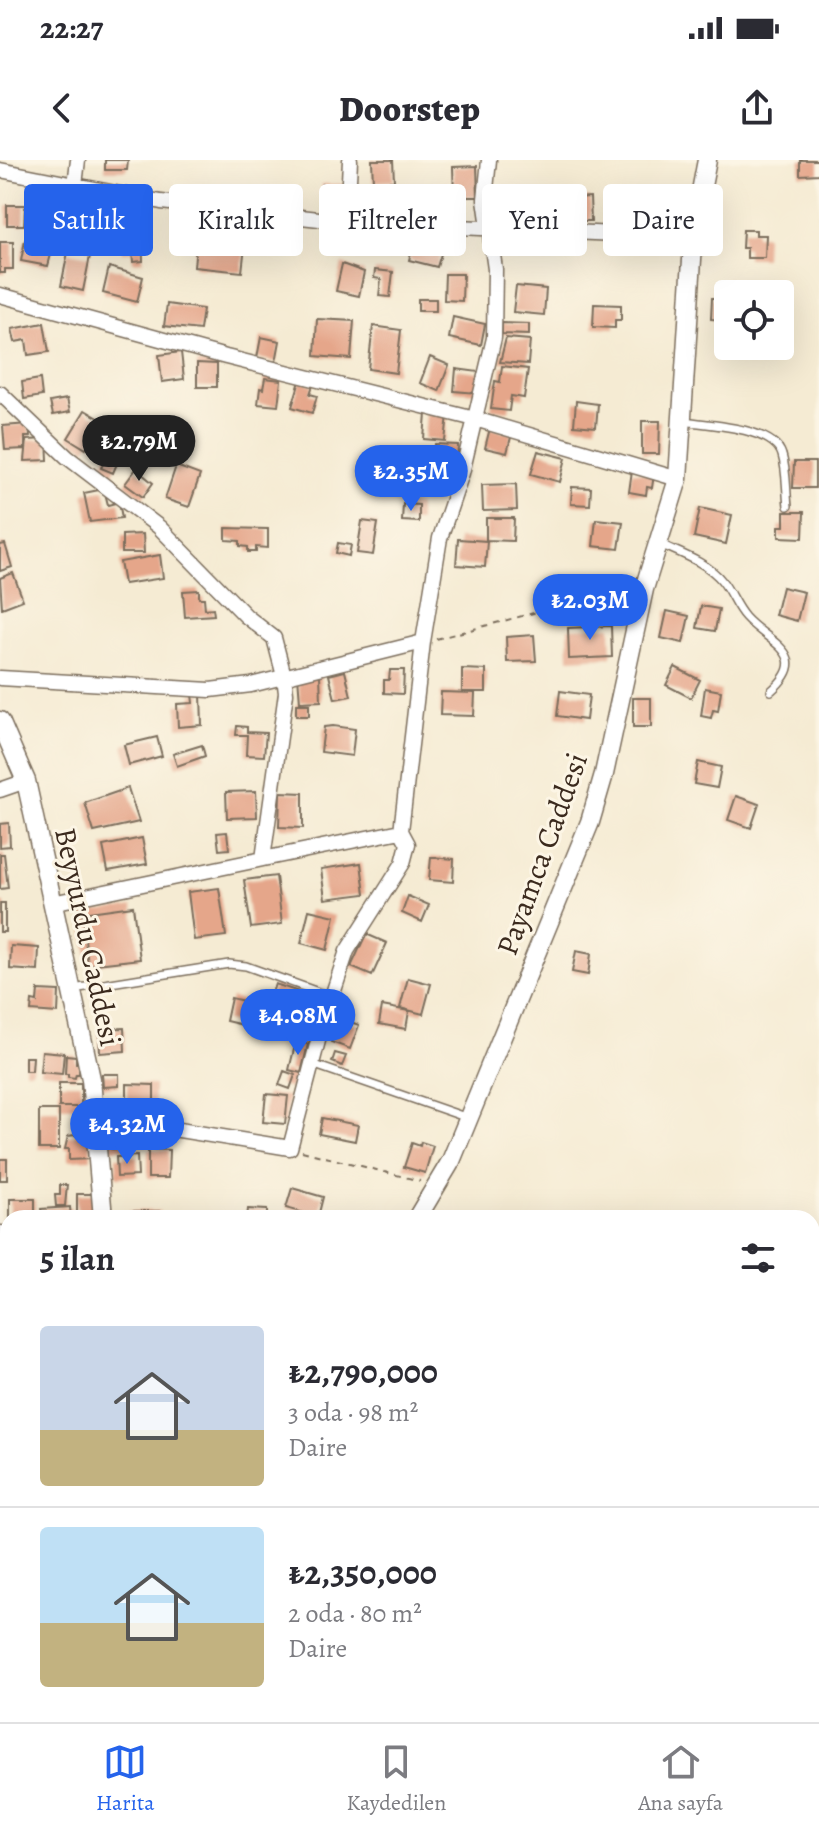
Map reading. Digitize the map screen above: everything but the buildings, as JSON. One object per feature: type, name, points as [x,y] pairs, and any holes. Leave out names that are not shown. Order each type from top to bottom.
[{"type":"street","points":[[75,184],[78,160]]},
{"type":"street","points":[[349,184],[350,160]]},
{"type":"street","points":[[487,184],[489,160]]},
{"type":"street","name":"Payamca Caddesi","points":[[702,184],[707,160]]},
{"type":"street","points":[[0,170],[70,184]]},
{"type":"street","points":[[153,200],[319,219]]},
{"type":"street","points":[[93,1116],[290,1148],[347,951],[403,863],[408,844],[401,831],[423,642],[440,538],[462,473],[494,338],[493,256]]},
{"type":"street","name":"Payamca Caddesi","points":[[422,1210],[451,1161],[469,1118],[590,822],[604,774],[644,589],[678,479],[692,256]]},
{"type":"street","points":[[0,295],[226,357],[475,419],[678,479]]},
{"type":"street","points":[[0,393],[67,457],[159,527],[246,616],[274,638],[286,693],[263,859]]},
{"type":"street","points":[[0,678],[210,690],[251,685],[423,642]]},
{"type":"street","name":"Beyyurdu Caddesi","points":[[0,721],[26,781],[91,1079],[102,1210]]},
{"type":"street","points":[[0,790],[26,781]]},
{"type":"street","points":[[52,903],[401,831]]},
{"type":"lane","points":[[681,421],[770,439],[783,457],[788,506]]},
{"type":"lane","points":[[657,543],[712,571],[725,584],[747,619],[781,646],[787,659],[787,672],[771,691]]},
{"type":"lane","points":[[71,990],[229,964],[246,966],[332,997]]},
{"type":"lane","points":[[312,1064],[469,1118]]},
{"type":"path","points":[[423,642],[586,599],[644,589]]},
{"type":"path","points":[[290,1148],[437,1185]]}]
